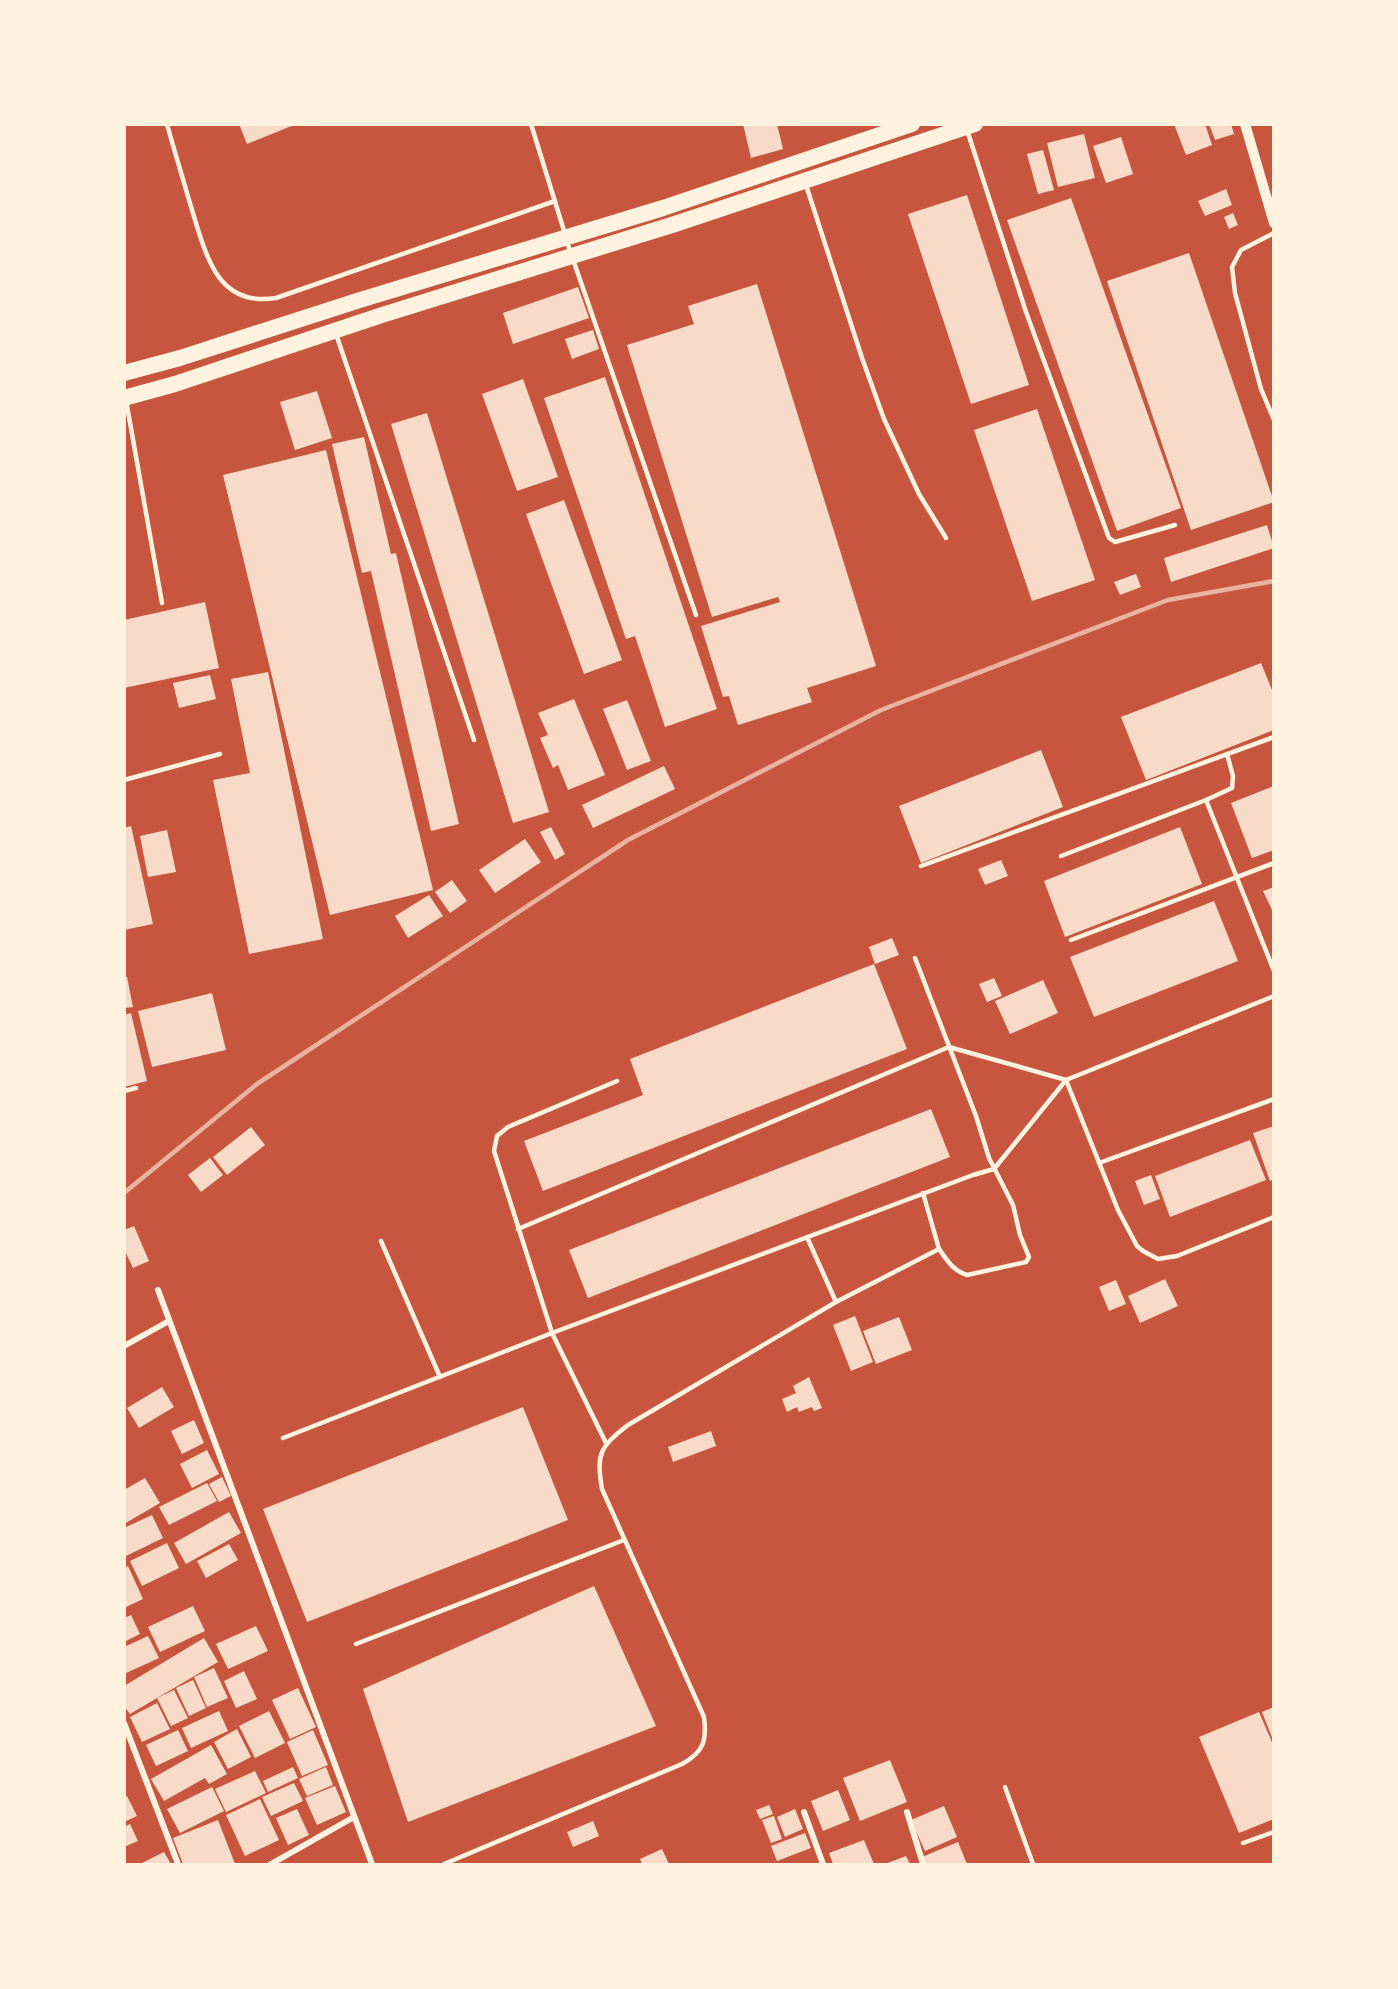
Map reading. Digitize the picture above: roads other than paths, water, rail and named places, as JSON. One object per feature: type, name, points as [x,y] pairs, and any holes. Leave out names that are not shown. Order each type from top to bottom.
[{"type":"highway","points":[[124,373],[190,355],[663,208],[912,124]]},
{"type":"highway","points":[[125,398],[675,224],[970,126]]},
{"type":"street","points":[[1245,124],[1274,223]]},
{"type":"street","points":[[158,1290],[372,1864]]},
{"type":"street","points":[[124,1346],[169,1321]]},
{"type":"street","points":[[124,1723],[178,1864]]},
{"type":"street","points":[[804,1812],[823,1864]]},
{"type":"street","points":[[907,1812],[923,1864]]},
{"type":"street","points":[[271,1864],[354,1817]]},
{"type":"lane","points":[[167,124],[200,237],[214,269],[222,281],[237,293],[253,300],[276,298],[555,201]]},
{"type":"lane","points":[[531,124],[565,237],[696,615]]},
{"type":"lane","points":[[970,126],[1026,312],[1109,538],[1115,542],[1175,525]]},
{"type":"lane","points":[[805,181],[884,419],[920,494],[946,538]]},
{"type":"lane","points":[[1274,232],[1241,250],[1232,267],[1235,293],[1261,389],[1274,420]]},
{"type":"lane","points":[[335,331],[474,740]]},
{"type":"lane","points":[[125,398],[162,603]]},
{"type":"lane","points":[[921,866],[1274,737]]},
{"type":"lane","points":[[124,780],[220,754]]},
{"type":"lane","points":[[1061,856],[1232,788],[1233,776],[1227,754]]},
{"type":"lane","points":[[1206,800],[1274,971]]},
{"type":"lane","points":[[1071,940],[1274,863]]},
{"type":"lane","points":[[915,958],[994,1169],[1012,1205],[1029,1260],[967,1275],[959,1273],[939,1249],[923,1193]]},
{"type":"lane","points":[[283,1438],[552,1333],[973,1174],[994,1169],[1066,1080],[1274,996]]},
{"type":"lane","points":[[518,1229],[949,1047],[1066,1080]]},
{"type":"lane","points":[[1066,1080],[1118,1210],[1137,1246],[1158,1259],[1177,1257],[1274,1217]]},
{"type":"lane","points":[[606,1443],[552,1333],[494,1151],[497,1136],[508,1127],[617,1081]]},
{"type":"lane","points":[[124,1091],[136,1088]]},
{"type":"lane","points":[[1099,1163],[1274,1099]]},
{"type":"lane","points":[[807,1237],[836,1302]]},
{"type":"lane","points":[[381,1241],[440,1377]]},
{"type":"lane","points":[[444,1864],[682,1764],[693,1758],[700,1750],[706,1732],[704,1717],[602,1489],[601,1454],[606,1443],[628,1425],[836,1302],[939,1249]]},
{"type":"lane","points":[[356,1644],[624,1540]]},
{"type":"lane","points":[[1005,1787],[1034,1864]]},
{"type":"lane","points":[[1243,1844],[1274,1832]]},
{"type":"railway","points":[[124,1193],[257,1084],[628,840],[881,710],[1168,600],[1274,581]]}]
